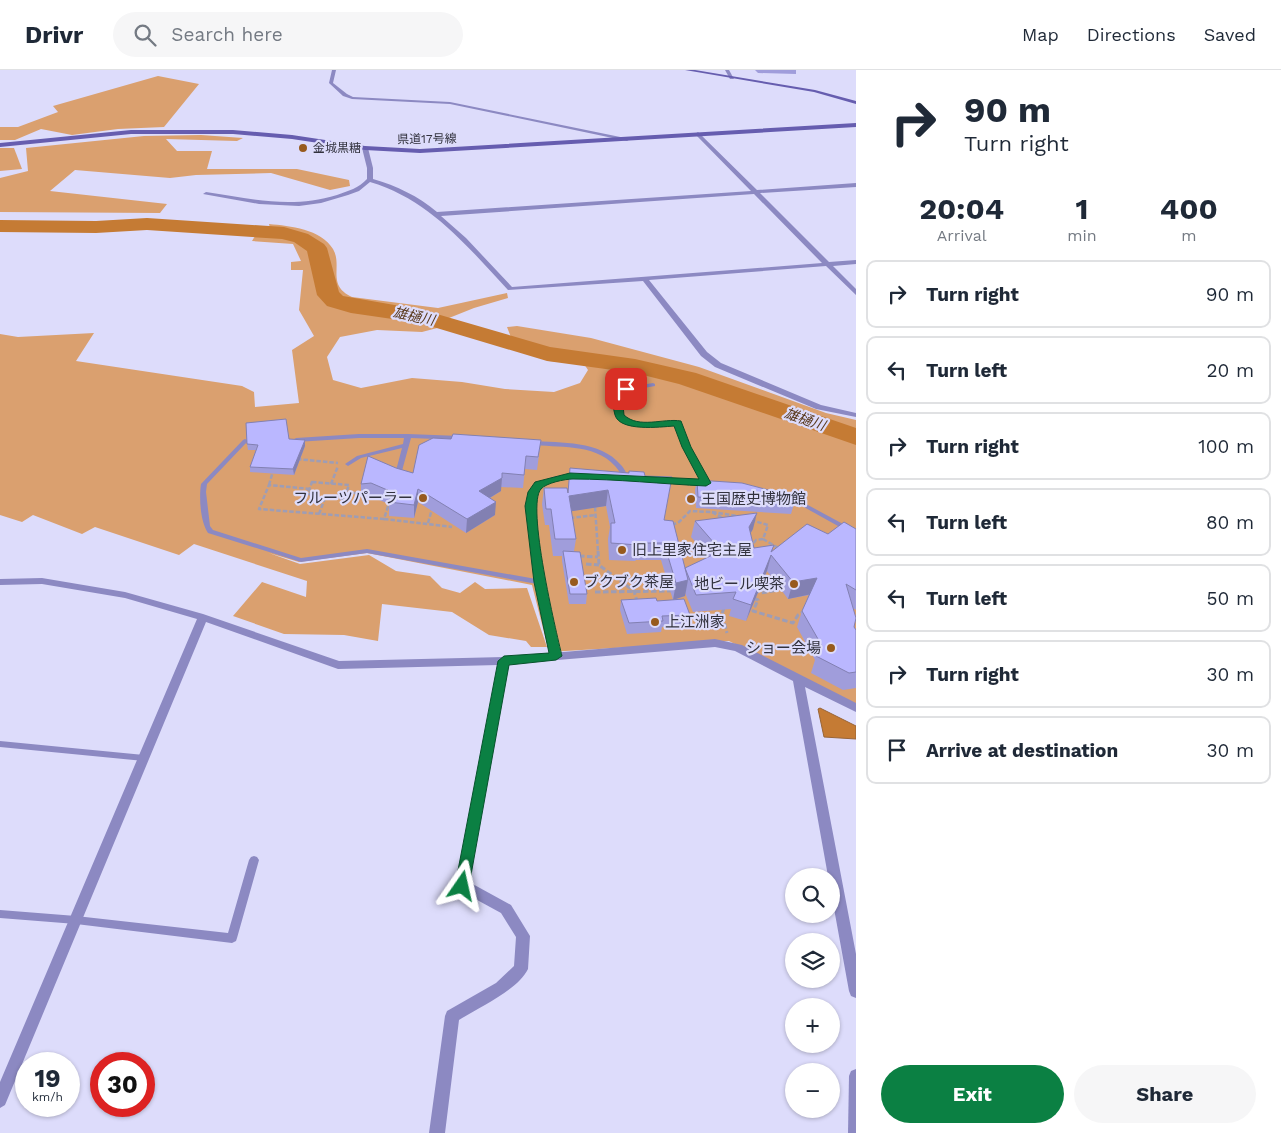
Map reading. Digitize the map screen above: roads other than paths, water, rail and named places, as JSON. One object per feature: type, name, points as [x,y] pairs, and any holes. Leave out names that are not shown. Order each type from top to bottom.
[{"type":"main road","points":[[687,70],[815,91],[856,103]]},
{"type":"main road","name":"県道17号線","points":[[0,145],[131,132],[208,132],[266,134],[365,148],[420,151],[856,125]]},
{"type":"street","points":[[334,70],[330,83],[352,98],[450,103],[627,139]]},
{"type":"street","points":[[728,70],[732,78]]},
{"type":"street","points":[[698,134],[856,293]]},
{"type":"street","points":[[206,194],[292,205],[336,197],[363,187],[369,180],[371,175],[365,148]]},
{"type":"street","points":[[369,180],[386,183],[438,214],[510,289],[856,262]]},
{"type":"street","points":[[438,214],[856,185]]},
{"type":"street","points":[[644,278],[704,354],[718,365],[819,407],[856,415]]},
{"type":"street","points":[[0,582],[42,581],[126,595],[203,617],[338,665],[504,661],[715,643],[738,648],[856,708]]},
{"type":"street","points":[[0,1100],[203,617]]},
{"type":"street","points":[[437,1133],[452,1016],[501,988],[521,970],[522,936],[506,909],[462,886],[504,661]]},
{"type":"street","points":[[798,678],[856,991]]},
{"type":"street","points":[[856,1076],[856,1133]]},
{"type":"lane","points":[[653,385],[626,389],[617,395],[620,416],[626,422],[643,425],[678,423],[686,447],[706,483]]},
{"type":"lane","points":[[296,440],[359,436],[471,438]]},
{"type":"lane","points":[[397,478],[408,436]]},
{"type":"lane","points":[[245,441],[204,484],[203,492],[207,526],[210,531],[301,560],[367,551],[540,582]]},
{"type":"lane","points":[[520,442],[578,446],[600,451],[612,458],[621,467],[626,478]]},
{"type":"lane","points":[[348,464],[360,457],[406,444]]},
{"type":"lane","points":[[556,656],[540,582],[530,506],[533,492],[538,485],[570,476],[589,477]]},
{"type":"lane","points":[[617,478],[636,479]]},
{"type":"lane","points":[[656,480],[714,483]]},
{"type":"lane","points":[[776,496],[804,504],[839,528],[856,534]]},
{"type":"lane","points":[[0,744],[144,758]]},
{"type":"lane","points":[[0,914],[76,920],[232,938],[254,860]]},
{"type":"waterway","name":"雄樋川","points":[[0,226],[96,227],[147,224],[284,233],[301,238],[317,248],[328,295],[335,301],[351,306],[423,317],[547,354],[635,366],[687,378],[815,421],[856,437]]},
{"type":"place","name":"金城黒糖","points":[[303,148]]},
{"type":"place","name":"フルーツパーラー","points":[[423,498]]},
{"type":"place","name":"王国歴史博物館","points":[[691,499]]},
{"type":"place","name":"旧上里家住宅主屋","points":[[622,550]]},
{"type":"place","name":"ブクブク茶屋","points":[[574,582]]},
{"type":"place","name":"地ビール喫茶","points":[[794,584]]},
{"type":"place","name":"上江洲家","points":[[655,622]]},
{"type":"place","name":"ショー会場","points":[[831,648]]}]
